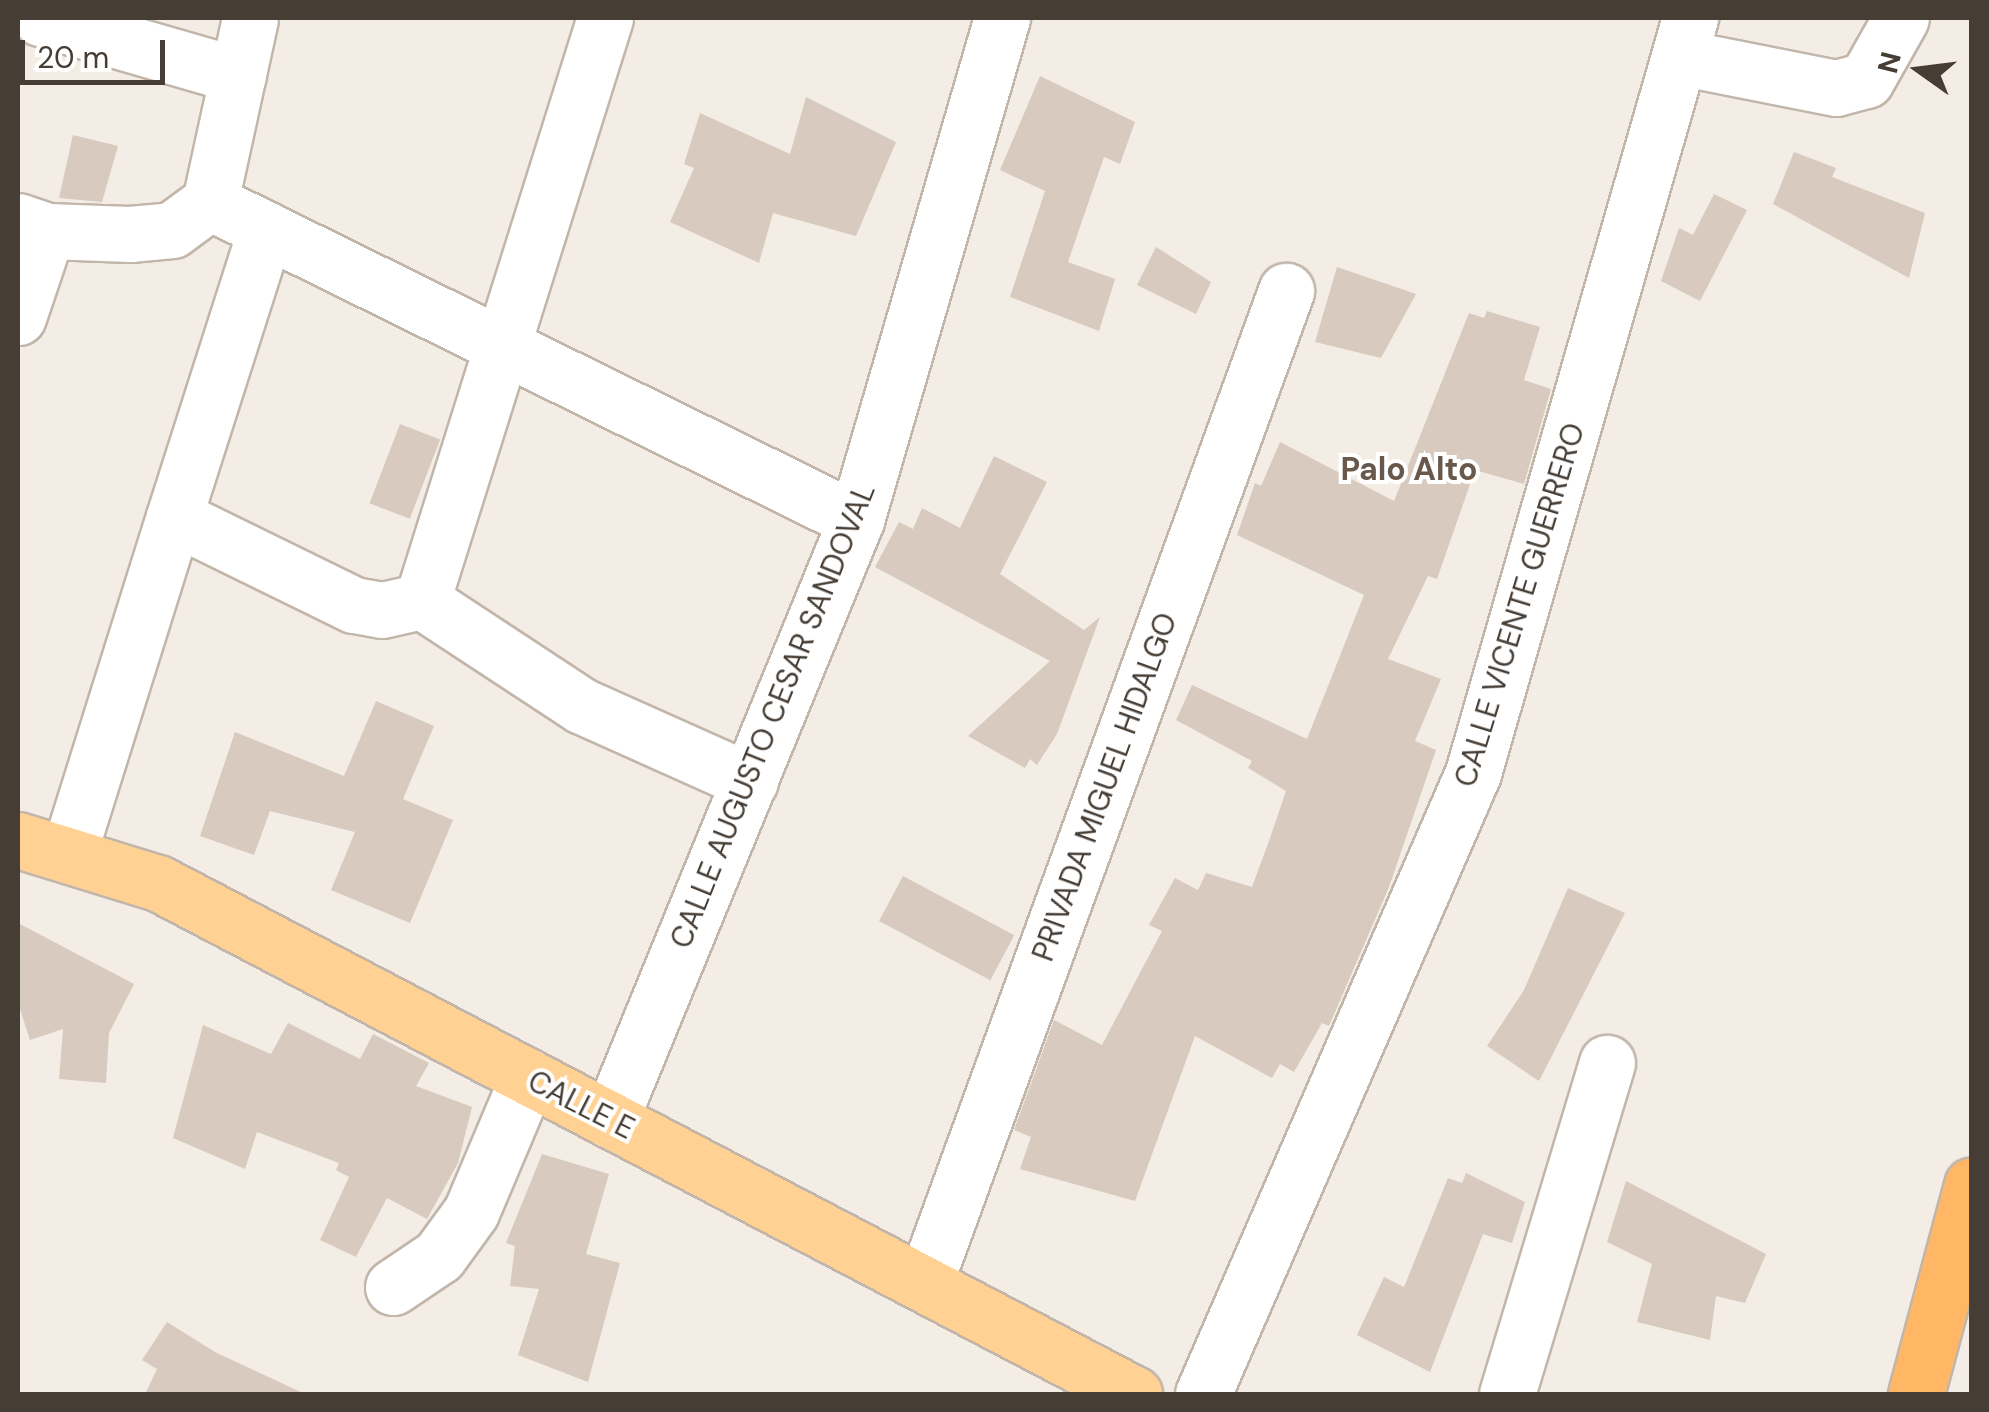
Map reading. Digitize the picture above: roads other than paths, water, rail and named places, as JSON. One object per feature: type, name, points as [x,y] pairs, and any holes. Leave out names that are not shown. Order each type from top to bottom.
[{"type":"highway","points":[[1916,1394],[1972,1186]]},
{"type":"main road","name":"CALLE E","points":[[43,846],[158,882],[1134,1394]]},
{"type":"street","points":[[40,18],[238,75]]},
{"type":"street","points":[[18,317],[32,226],[172,230],[210,202],[250,18]]},
{"type":"street","points":[[422,601],[605,18]]},
{"type":"street","name":"CALLE AUGUSTO CESAR SANDOVAL","points":[[610,1120],[856,520],[1002,18]]},
{"type":"street","points":[[1685,37],[1836,88],[1866,80],[1894,42],[1901,18]]},
{"type":"street","name":"CALLE VICENTE GUERRERO","points":[[1203,1394],[1473,773],[1685,37]]},
{"type":"street","points":[[210,202],[856,520]]},
{"type":"street","points":[[43,846],[174,516],[266,229]]},
{"type":"street","name":"PRIVADA MIGUEL HIDALGO","points":[[924,1282],[1286,291]]},
{"type":"street","points":[[174,516],[354,606],[382,610],[422,601],[582,706],[750,780]]},
{"type":"street","points":[[1507,1394],[1607,1062]]},
{"type":"street","points":[[393,1287],[440,1256],[471,1212],[528,1077]]},
{"type":"district","name":"Palo Alto","points":[[1409,469]]}]
